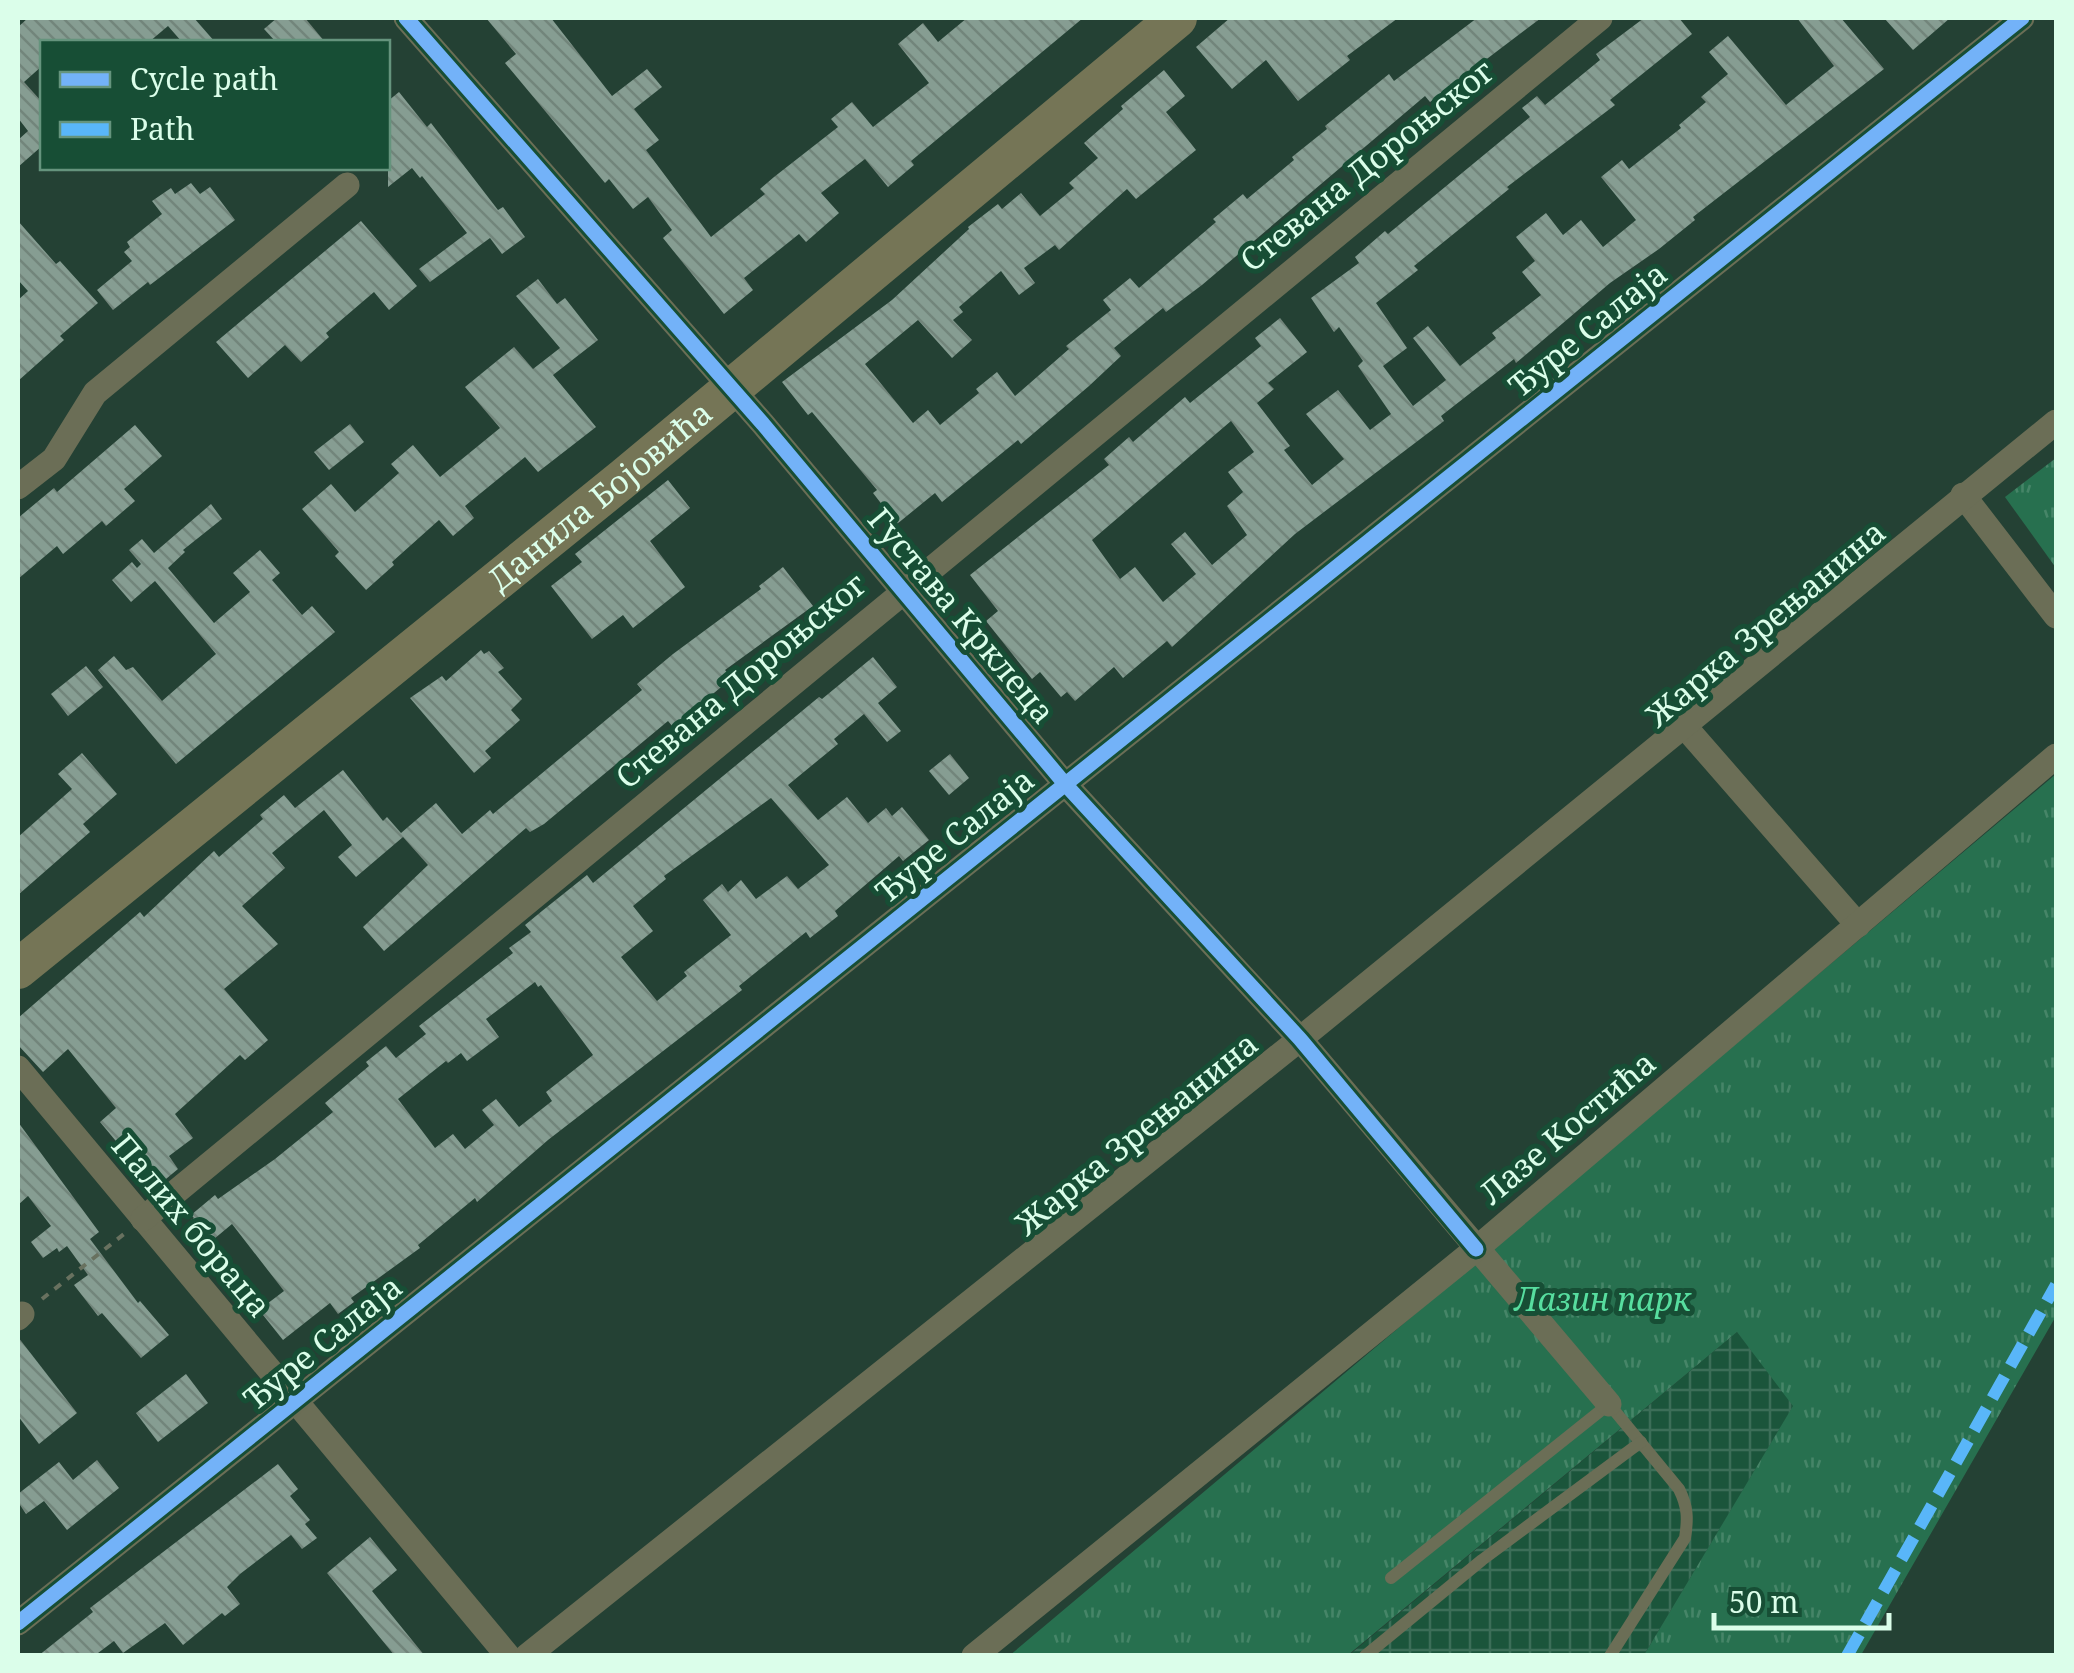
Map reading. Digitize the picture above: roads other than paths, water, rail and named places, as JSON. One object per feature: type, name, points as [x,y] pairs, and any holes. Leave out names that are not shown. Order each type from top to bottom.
[{"type":"main road","name":"Данила Бојовића","points":[[18,969],[731,388],[1177,18]]},
{"type":"street","name":"Густава Крклеца","points":[[406,18],[731,388],[1065,784],[1300,1040],[1610,1404]]},
{"type":"street","name":"Стевана Дороњског","points":[[143,1219],[1600,18]]},
{"type":"street","name":"Ђуре Салаја","points":[[18,1623],[2022,18]]},
{"type":"street","points":[[18,488],[54,459],[95,392],[347,186]]},
{"type":"street","name":"Жарка Зрењанина","points":[[526,1656],[1300,1040],[2056,422]]},
{"type":"street","points":[[1963,496],[2056,616]]},
{"type":"street","points":[[1686,728],[1858,925]]},
{"type":"street","name":"Лазе Костића","points":[[974,1656],[1476,1248],[2056,756]]},
{"type":"street","name":"Палих бораца","points":[[18,1068],[508,1656]]},
{"type":"lane","points":[[1391,1578],[1610,1404],[1679,1490],[1687,1504],[1688,1518],[1684,1538],[1610,1656]]},
{"type":"lane","points":[[1365,1656],[1482,1560],[1641,1442]]},
{"type":"park label","name":"Лазин парк","points":[[1603,1300]]}]
